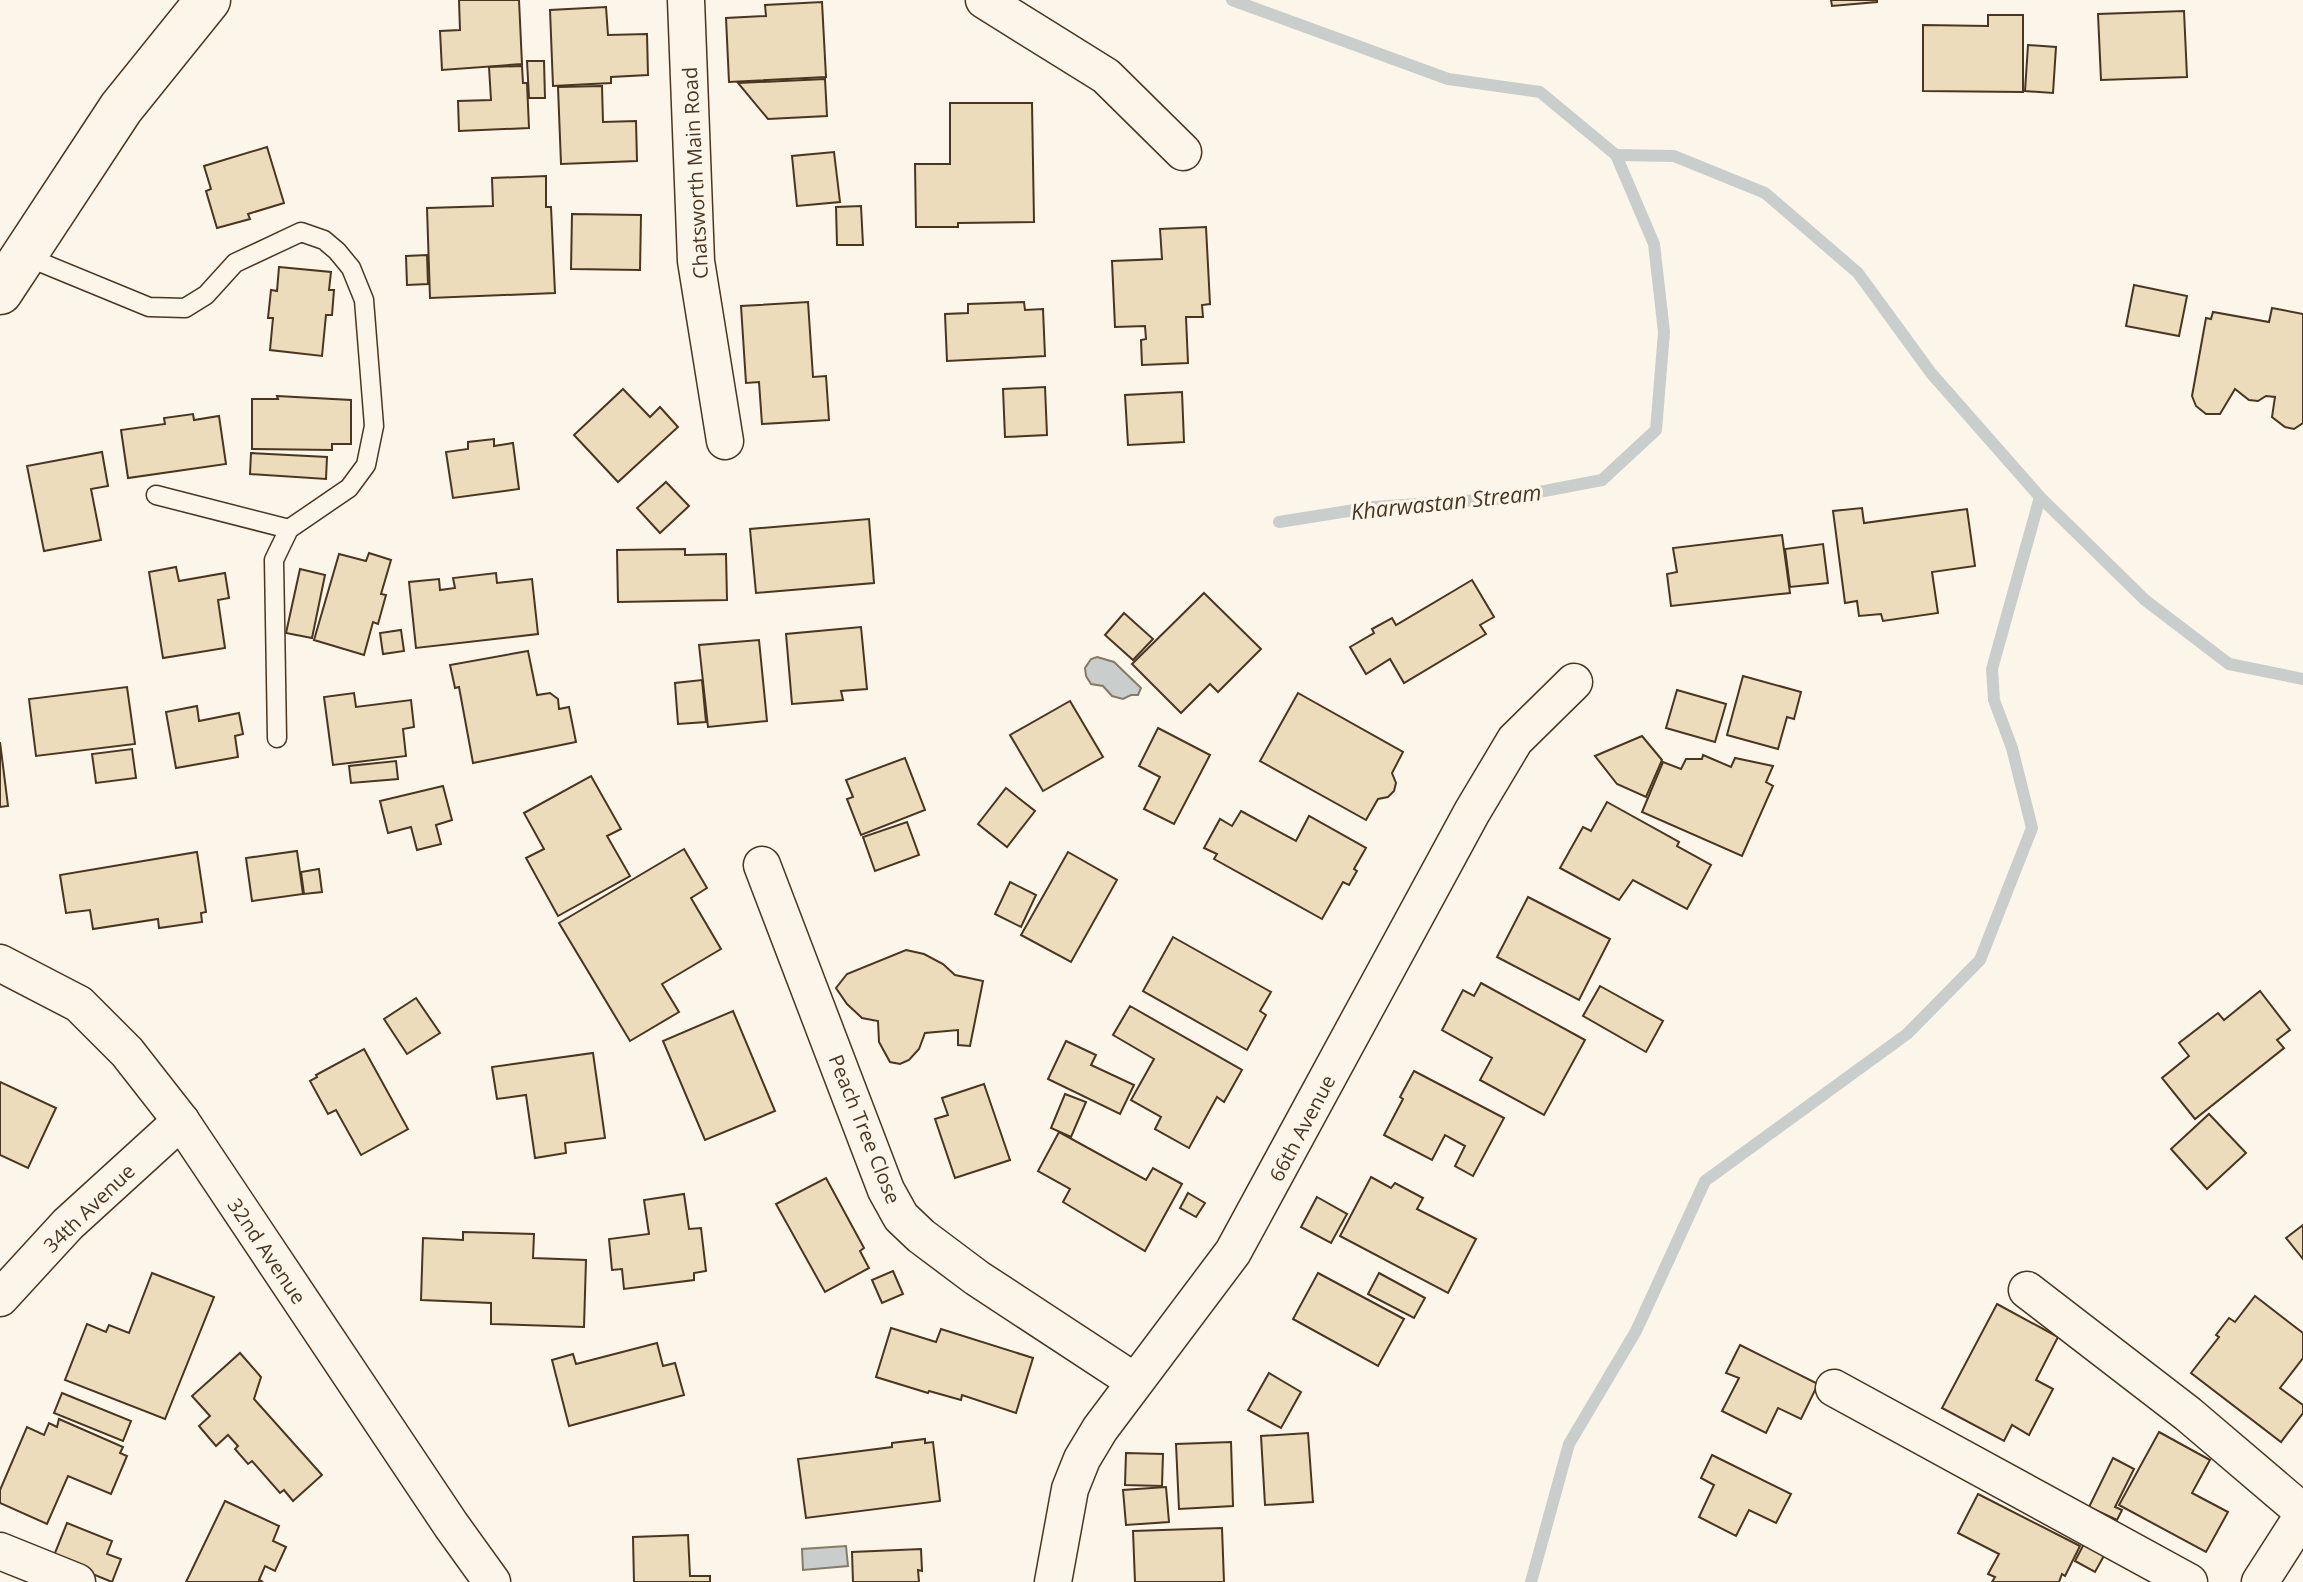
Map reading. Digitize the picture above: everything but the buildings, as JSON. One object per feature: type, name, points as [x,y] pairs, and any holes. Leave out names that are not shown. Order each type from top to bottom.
[{"type":"street","points":[[0,292],[121,108],[208,0]]},
{"type":"street","name":"Chatsworth Main Road","points":[[686,0],[696,261],[725,441]]},
{"type":"street","points":[[984,0],[1106,76],[1183,152]]},
{"type":"street","name":"66th Avenue","points":[[1053,1582],[1070,1489],[1082,1459],[1134,1381],[1233,1252],[1472,812],[1515,740],[1574,682]]},
{"type":"street","name":"Peach Tree Close","points":[[762,865],[886,1190],[901,1217],[977,1278],[1134,1381]]},
{"type":"street","name":"32nd Avenue","points":[[0,963],[79,1004],[127,1052],[181,1121],[492,1582]]},
{"type":"street","name":"34th Avenue","points":[[0,1298],[68,1224],[181,1121]]},
{"type":"street","points":[[2027,1290],[2188,1414],[2303,1514],[2260,1582]]},
{"type":"street","points":[[1834,1388],[2189,1582]]},
{"type":"street","points":[[0,1551],[77,1582]]},
{"type":"lane","points":[[25,256],[149,307],[185,308],[206,295],[235,263],[301,232],[324,240],[351,268],[364,300],[374,426],[366,465],[349,488],[289,529],[274,560],[277,738]]},
{"type":"lane","points":[[156,495],[289,529]]},
{"type":"shaded area","points":[[1097,657],[1114,662],[1141,688],[1138,695],[1123,699],[1112,696],[1103,686],[1091,684],[1085,668],[1091,659]]},
{"type":"shaded area","points":[[846,1546],[848,1566],[803,1570],[802,1549]]},
{"type":"waterway","name":"Kharwastan Stream","points":[[1232,0],[1448,79],[1540,92],[1616,155],[1654,244],[1664,332],[1656,430],[1602,480],[1507,498],[1373,507],[1279,522]]},
{"type":"waterway","points":[[1616,155],[1674,156],[1765,193],[1858,273],[1931,373],[2040,497],[2145,600],[2229,664],[2303,679]]},
{"type":"waterway","points":[[1531,1582],[1569,1444],[1636,1331],[1705,1181],[1907,1034],[1980,960],[2032,828],[2012,748],[1994,700],[1992,669],[2040,497]]}]
